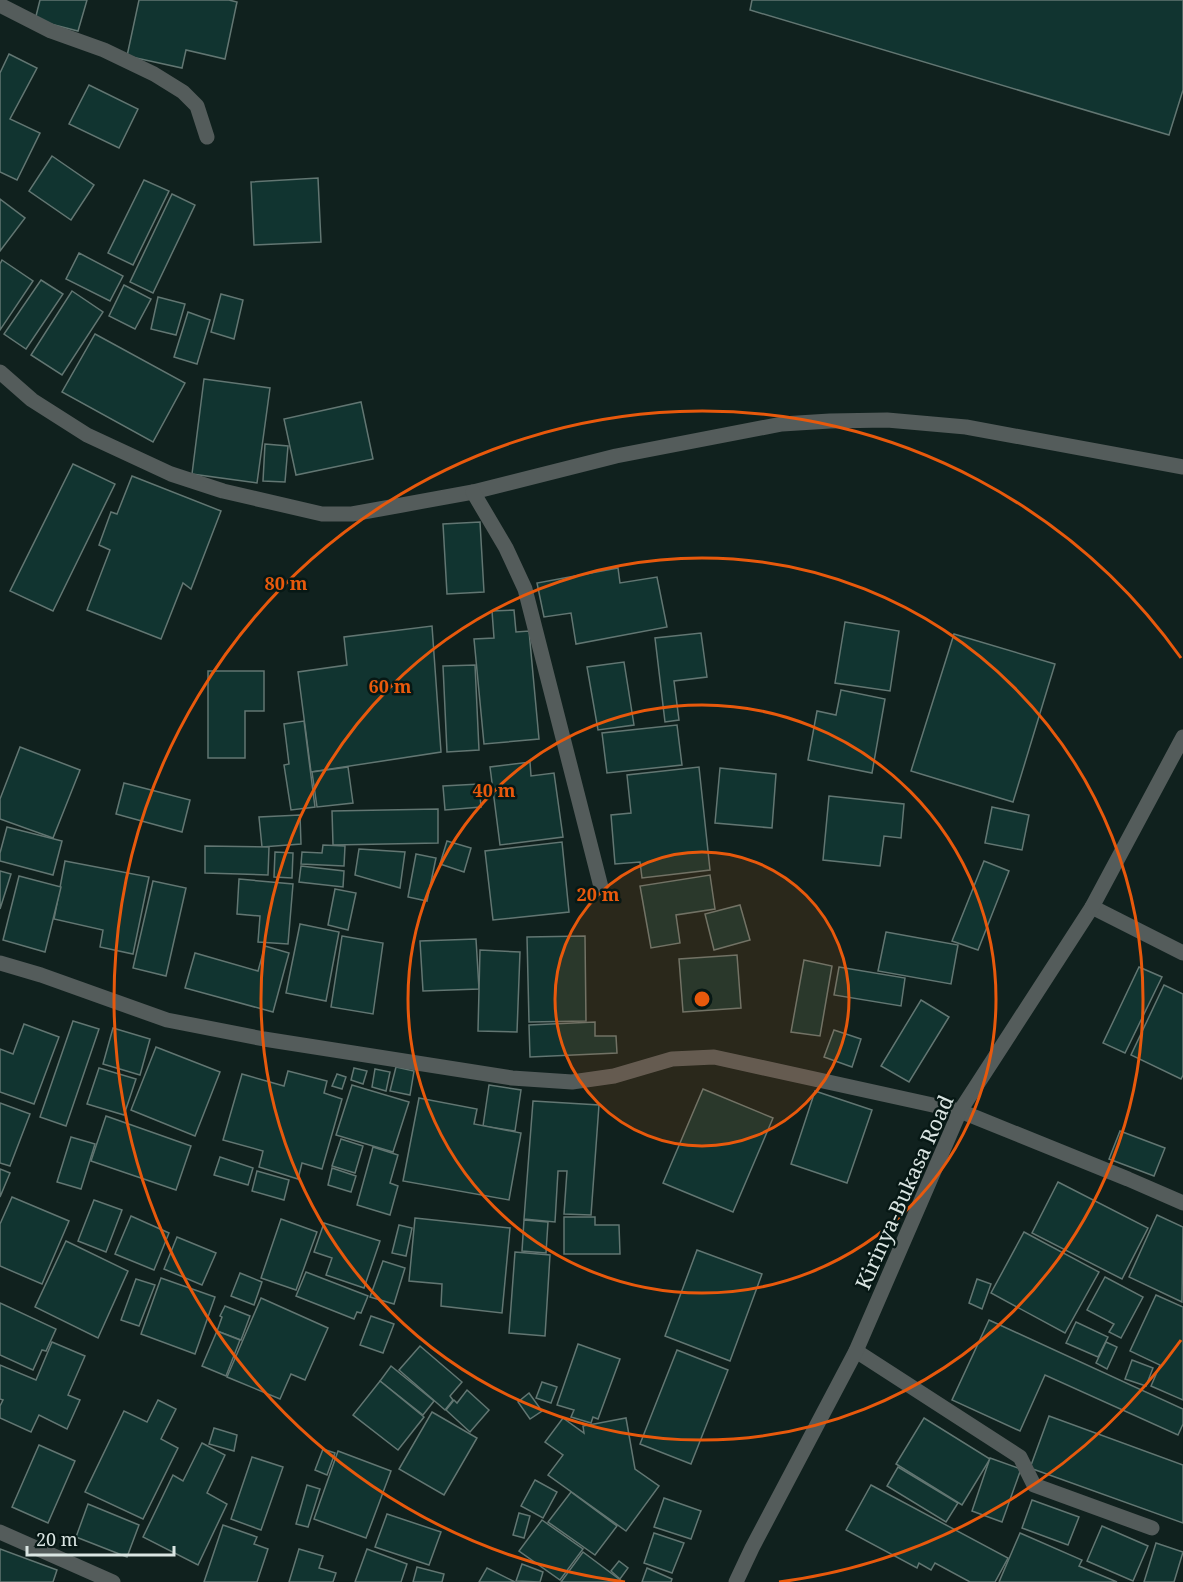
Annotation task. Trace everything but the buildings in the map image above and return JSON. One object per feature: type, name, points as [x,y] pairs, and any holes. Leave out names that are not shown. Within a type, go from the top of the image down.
[{"type":"street","points":[[0,5],[51,31],[104,51],[183,92],[197,106],[207,137]]},
{"type":"street","points":[[0,372],[32,400],[87,435],[171,474],[223,491],[322,514],[352,514],[473,492],[627,454],[782,424],[830,421],[887,420],[966,427],[1183,467]]},
{"type":"street","points":[[473,492],[506,548],[525,589],[601,887]]},
{"type":"street","name":"Kirinya-Bukasa Road","points":[[736,1582],[856,1351],[960,1111],[1092,907],[1183,737]]},
{"type":"street","points":[[1092,907],[1183,953]]},
{"type":"street","points":[[0,963],[41,975],[167,1020],[264,1039],[512,1078],[572,1082],[614,1076],[672,1059],[714,1058],[960,1111],[1183,1203]]},
{"type":"street","points":[[856,1351],[1020,1457],[1034,1485],[1152,1528]]},
{"type":"street","points":[[0,1532],[113,1582]]}]
